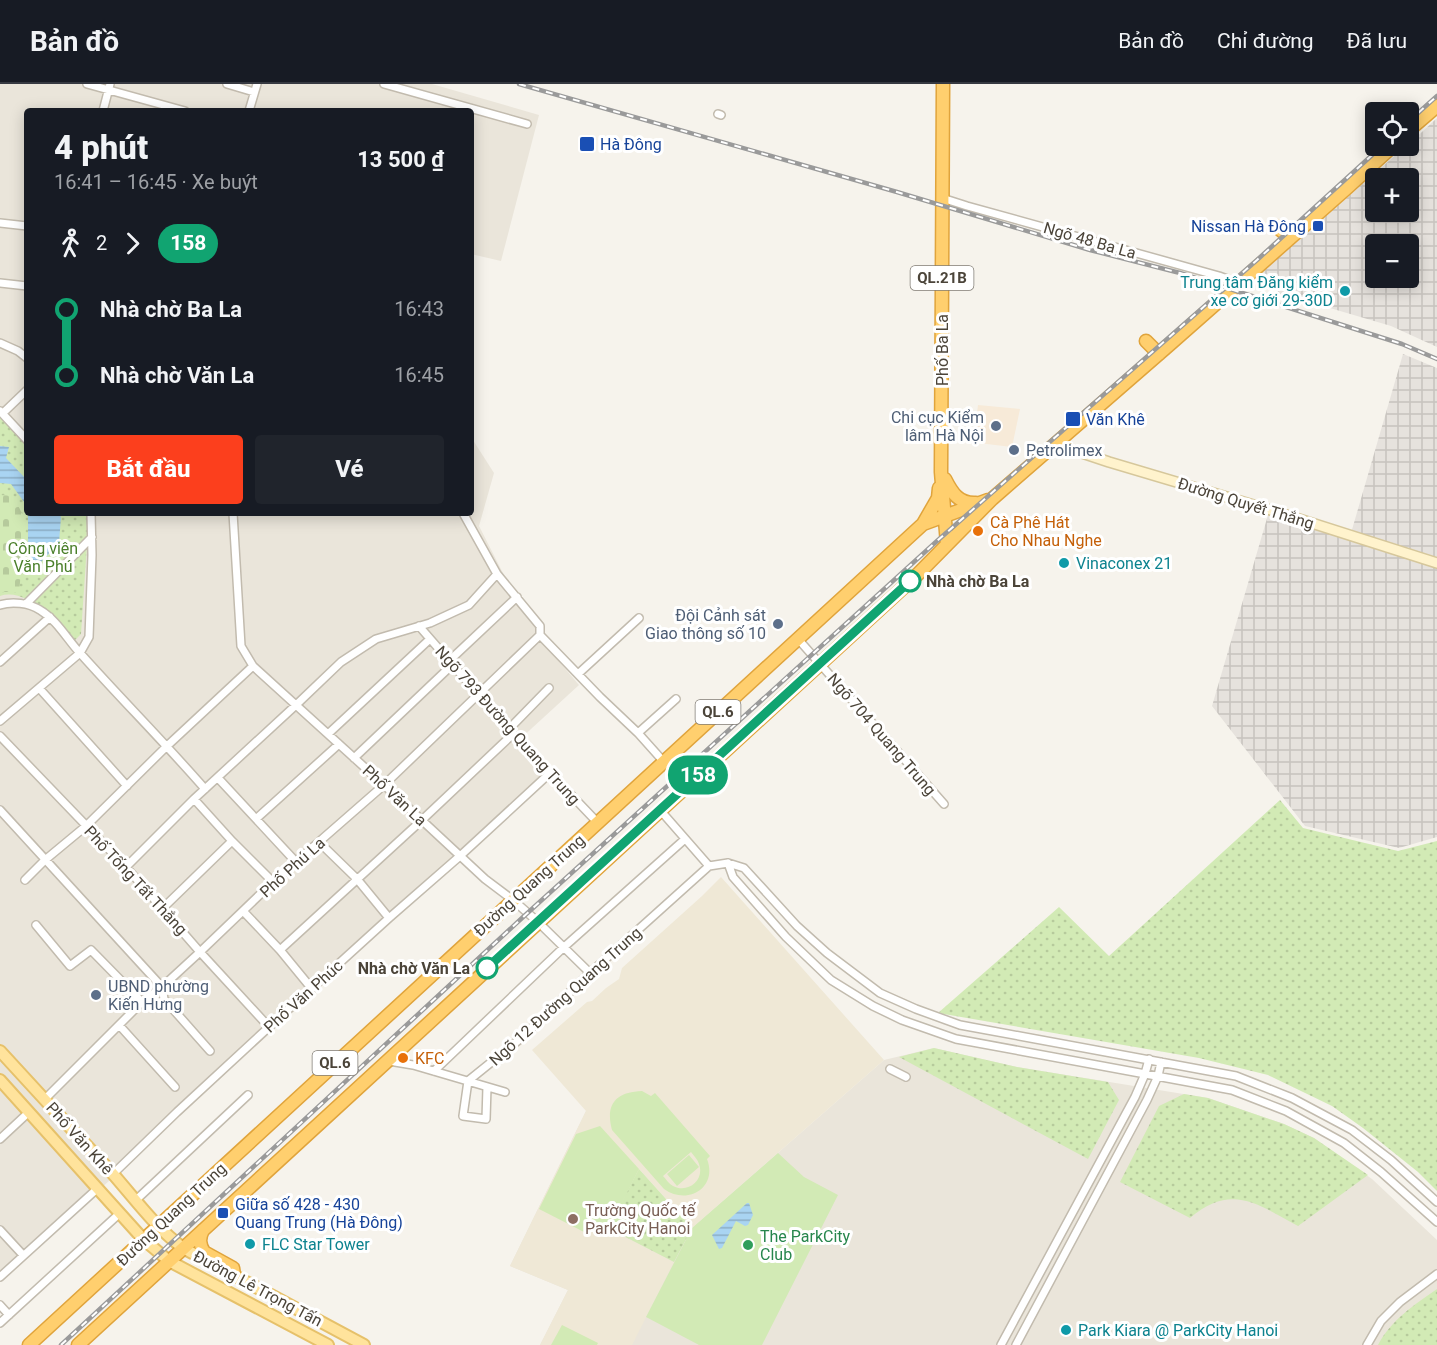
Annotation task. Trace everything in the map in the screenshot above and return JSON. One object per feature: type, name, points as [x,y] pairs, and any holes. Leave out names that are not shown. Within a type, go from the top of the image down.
[{"type":"highway","name":"Phố Ba La","points":[[943,84],[941,472],[947,544]]},
{"type":"highway","points":[[1419,122],[1437,106]]},
{"type":"highway","name":"Đường Quang Trung","points":[[78,1345],[169,1261],[188,1250],[204,1228],[917,575],[992,499],[1382,156]]},
{"type":"highway","points":[[1276,226],[1290,238]]},
{"type":"highway","points":[[1146,341],[1159,354]]},
{"type":"highway","points":[[1025,452],[1034,462]]},
{"type":"highway","points":[[941,472],[956,498],[968,503],[992,499]]},
{"type":"highway","points":[[923,524],[938,498],[941,472]]},
{"type":"highway","name":"Đường Quang Trung","points":[[29,1345],[140,1236],[598,823],[923,524],[992,499]]},
{"type":"highway","points":[[204,1228],[200,1236],[201,1248],[234,1269],[234,1275]]},
{"type":"main road","name":"Phố Văn Khê","points":[[0,1051],[155,1223]]},
{"type":"main road","name":"Phố Văn Khê","points":[[0,1080],[140,1236]]},
{"type":"main road","name":"Đường Lê Trọng Tấn","points":[[155,1223],[188,1250],[364,1345]]},
{"type":"main road","name":"Đường Lê Trọng Tấn","points":[[140,1236],[169,1261],[328,1345]]},
{"type":"main road","points":[[183,1268],[188,1250]]},
{"type":"street","points":[[87,84],[109,87],[174,108]]},
{"type":"street","points":[[226,84],[255,88],[250,108]]},
{"type":"street","points":[[384,84],[470,108]]},
{"type":"street","points":[[104,108],[109,87]]},
{"type":"street","points":[[154,108],[155,103]]},
{"type":"street","points":[[474,109],[527,124]]},
{"type":"street","name":"Ngõ 48 Ba La","points":[[942,198],[1238,283]]},
{"type":"street","points":[[0,223],[24,226]]},
{"type":"street","points":[[0,283],[24,286]]},
{"type":"street","points":[[0,343],[24,356]]},
{"type":"street","points":[[24,393],[1,412],[24,437]]},
{"type":"street","name":"Đường Quyết Thắng","points":[[1055,444],[1437,563]]},
{"type":"street","points":[[0,721],[80,653],[89,637],[91,516]]},
{"type":"street","name":"Phố Văn La","points":[[233,516],[241,646],[253,666],[485,879],[538,922],[590,973]]},
{"type":"street","points":[[465,516],[497,574],[540,626],[540,635],[664,762]]},
{"type":"street","points":[[26,604],[92,537]]},
{"type":"street","points":[[126,867],[194,799],[341,662],[376,639],[430,623],[469,605],[497,574]]},
{"type":"street","points":[[354,758],[517,597]]},
{"type":"street","points":[[0,605],[26,604],[50,616],[80,653],[205,789]]},
{"type":"street","points":[[0,662],[50,616]]},
{"type":"street","points":[[578,674],[639,618]]},
{"type":"street","name":"Ngõ 793 Đường Quang Trung","points":[[418,626],[511,732],[598,823]]},
{"type":"street","name":"Phố Phú La","points":[[45,1099],[142,1002],[162,987],[273,882],[384,785],[540,635]]},
{"type":"street","points":[[328,734],[430,639]]},
{"type":"street","name":"Ngõ 704 Quang Trung","points":[[798,639],[944,804]]},
{"type":"street","points":[[24,880],[86,826],[253,666]]},
{"type":"street","points":[[39,688],[127,786]]},
{"type":"street","points":[[280,950],[422,820],[511,732],[549,688]]},
{"type":"street","points":[[638,733],[676,699]]},
{"type":"street","name":"Phố Tống Tất Thắng","points":[[0,736],[126,867],[269,1027]]},
{"type":"street","points":[[256,819],[339,744]]},
{"type":"street","name":"Phố Văn Phúc","points":[[113,1174],[269,1027],[550,773]]},
{"type":"street","points":[[218,778],[296,862]]},
{"type":"street","points":[[194,799],[273,882]]},
{"type":"street","points":[[0,810],[162,987],[165,999],[210,1051]]},
{"type":"street","points":[[660,810],[709,866],[728,863],[744,868],[797,926],[835,960],[880,993],[960,1025],[1236,1076],[1292,1098],[1352,1130],[1391,1160],[1437,1202]]},
{"type":"street","points":[[434,1071],[563,948],[685,839]]},
{"type":"street","points":[[163,908],[232,841]]},
{"type":"street","points":[[319,842],[357,879],[389,918]]},
{"type":"street","points":[[728,863],[733,878],[786,937],[831,980],[873,1006],[902,1020],[956,1040],[1232,1090],[1286,1111],[1344,1143],[1381,1172],[1437,1222]]},
{"type":"street","name":"Ngõ 12 Đường Quang Trung","points":[[468,1081],[520,1039],[709,866]]},
{"type":"street","points":[[243,912],[280,950],[312,989]]},
{"type":"street","points":[[36,925],[70,966],[91,950],[142,1002]]},
{"type":"street","points":[[119,1025],[175,1088]]},
{"type":"street","points":[[1001,1345],[1135,1097],[1149,1059]]},
{"type":"street","points":[[387,1060],[413,1065],[505,1092]]},
{"type":"street","points":[[1016,1345],[1147,1100],[1158,1076],[1161,1062]]},
{"type":"street","points":[[890,1069],[906,1077]]},
{"type":"street","points":[[468,1081],[463,1116],[486,1119],[487,1087]]},
{"type":"street","points":[[136,1200],[248,1095]]},
{"type":"street","points":[[0,1139],[29,1112]]},
{"type":"street","points":[[0,1277],[98,1188]]},
{"type":"street","points":[[0,1323],[120,1213]]},
{"type":"street","points":[[0,1230],[23,1255]]},
{"type":"street","points":[[1367,1345],[1381,1321],[1400,1302],[1437,1274]]},
{"type":"street","points":[[0,1305],[9,1315]]},
{"type":"shaded area","points":[[0,84],[432,84],[539,115],[501,261],[474,255],[474,108],[24,108],[24,516],[474,516],[474,442],[494,473],[479,526],[506,579],[545,628],[541,640],[579,685],[519,740],[551,775],[0,1281]]},
{"type":"shaded area","points":[[1437,118],[1437,347],[1391,326],[1279,293],[1261,273],[1365,182],[1365,222],[1419,222],[1419,168],[1381,168],[1395,156],[1419,156],[1419,135]]},
{"type":"shaded area","points":[[1403,354],[1437,368],[1437,837],[1399,848],[1305,826],[1212,706],[1268,515],[1349,540]]},
{"type":"shaded area","name":"Chi cục Kiểm lâm Hà Nội","points":[[978,405],[1020,409],[1012,447],[970,442],[971,436],[974,436]]},
{"type":"shaded area","points":[[721,877],[884,1060],[692,1228],[639,1169],[608,1228],[674,1262],[632,1345],[540,1345],[568,1290],[510,1266],[586,1111],[532,1050],[587,1002],[592,1001],[619,979],[622,968]]},
{"type":"shaded area","points":[[934,1048],[1017,1067],[1208,1098],[1284,1124],[1314,1138],[1372,1179],[1437,1240],[1437,1345],[540,1345],[568,1290],[510,1266],[586,1111],[692,1228],[884,1060]]},
{"type":"green space","name":"Công viên Văn Phú","points":[[0,416],[24,444],[24,516],[87,516],[81,634],[75,640],[51,616],[31,601],[10,595],[0,596]]},
{"type":"green space","points":[[0,495],[14,496],[26,523],[19,592],[0,592]]},
{"type":"green space","points":[[1280,800],[1303,828],[1398,851],[1437,841],[1437,1191],[1418,1172],[1332,1106],[1268,1075],[1199,1058],[938,1013],[1059,907],[1109,956]]},
{"type":"green space","points":[[934,1048],[1017,1067],[1108,1082],[1119,1100],[1088,1159],[899,1057]]},
{"type":"green space","points":[[642,1091],[651,1096],[655,1093],[710,1156],[707,1159],[708,1178],[699,1191],[682,1195],[673,1194],[664,1189],[612,1130],[610,1113],[612,1106],[619,1097]],"holes":[[[691,1152],[698,1162],[700,1175],[689,1187],[679,1188],[672,1185],[663,1176]]]},
{"type":"green space","points":[[1184,1094],[1208,1098],[1284,1124],[1314,1138],[1368,1175],[1298,1226],[1257,1205],[1232,1199],[1205,1207],[1190,1218],[1120,1182],[1159,1106]]},
{"type":"green space","points":[[600,1126],[639,1169],[606,1234],[588,1224],[584,1232],[539,1209],[576,1134]]},
{"type":"green space","name":"The ParkCity Club","points":[[778,1153],[804,1177],[838,1195],[762,1345],[699,1345],[646,1317],[692,1228]]},
{"type":"green space","points":[[689,1155],[699,1167],[677,1186],[667,1174]]},
{"type":"green space","points":[[639,1169],[692,1228],[674,1262],[608,1228]]},
{"type":"green space","points":[[1437,1289],[1437,1345],[1378,1345],[1396,1321]]},
{"type":"green space","points":[[562,1325],[598,1343],[597,1345],[551,1345]]},
{"type":"water","points":[[0,446],[9,447],[6,458],[24,477],[24,502],[11,484],[0,483]]},
{"type":"water","points":[[28,516],[60,516],[59,543],[41,562],[33,562],[28,554]]},
{"type":"water","points":[[747,1203],[753,1215],[748,1225],[745,1226],[736,1221],[722,1248],[719,1249],[712,1235]]},
{"type":"railway","points":[[519,84],[897,192],[1090,250],[1180,273],[1402,344],[1437,359]]},
{"type":"railway","points":[[1419,112],[1437,96]]},
{"type":"railway","points":[[61,1345],[522,918],[937,541],[1257,260],[1371,156]]},
{"type":"bus line","name":"158","points":[[487,968],[910,581]]},
{"type":"place","name":"Hà Đông","points":[[587,144]]},
{"type":"place","name":"Nissan Hà Đông","points":[[1318,226]]},
{"type":"place","name":"Trung tâm Đăng kiểm xe cơ giới 29-30D","points":[[1345,291]]},
{"type":"place","name":"Văn Khê","points":[[1073,419]]},
{"type":"place","name":"Chi cục Kiểm lâm Hà Nội","points":[[996,426]]},
{"type":"place","name":"Petrolimex","points":[[1014,450]]},
{"type":"place","name":"Cà Phê Hát Cho Nhau Nghe","points":[[978,531]]},
{"type":"place","name":"Vinaconex 21","points":[[1064,563]]},
{"type":"place","name":"Nhà chờ Ba La","points":[[910,581]]},
{"type":"place","name":"Đội Cảnh sát Giao thông số 10","points":[[778,624]]},
{"type":"place","name":"Nhà chờ Văn La","points":[[487,968]]},
{"type":"place","name":"UBND phường Kiến Hưng","points":[[96,995]]},
{"type":"place","name":"KFC","points":[[403,1058]]},
{"type":"place","name":"Giữa số 428 - 430 Quang Trung (Hà Đông)","points":[[223,1213]]},
{"type":"place","name":"Trường Quốc tế ParkCity Hanoi","points":[[573,1219]]},
{"type":"place","name":"FLC Star Tower","points":[[250,1244]]},
{"type":"place","name":"The ParkCity Club","points":[[748,1245]]},
{"type":"place","name":"Park Kiara @ ParkCity Hanoi","points":[[1066,1330]]}]
